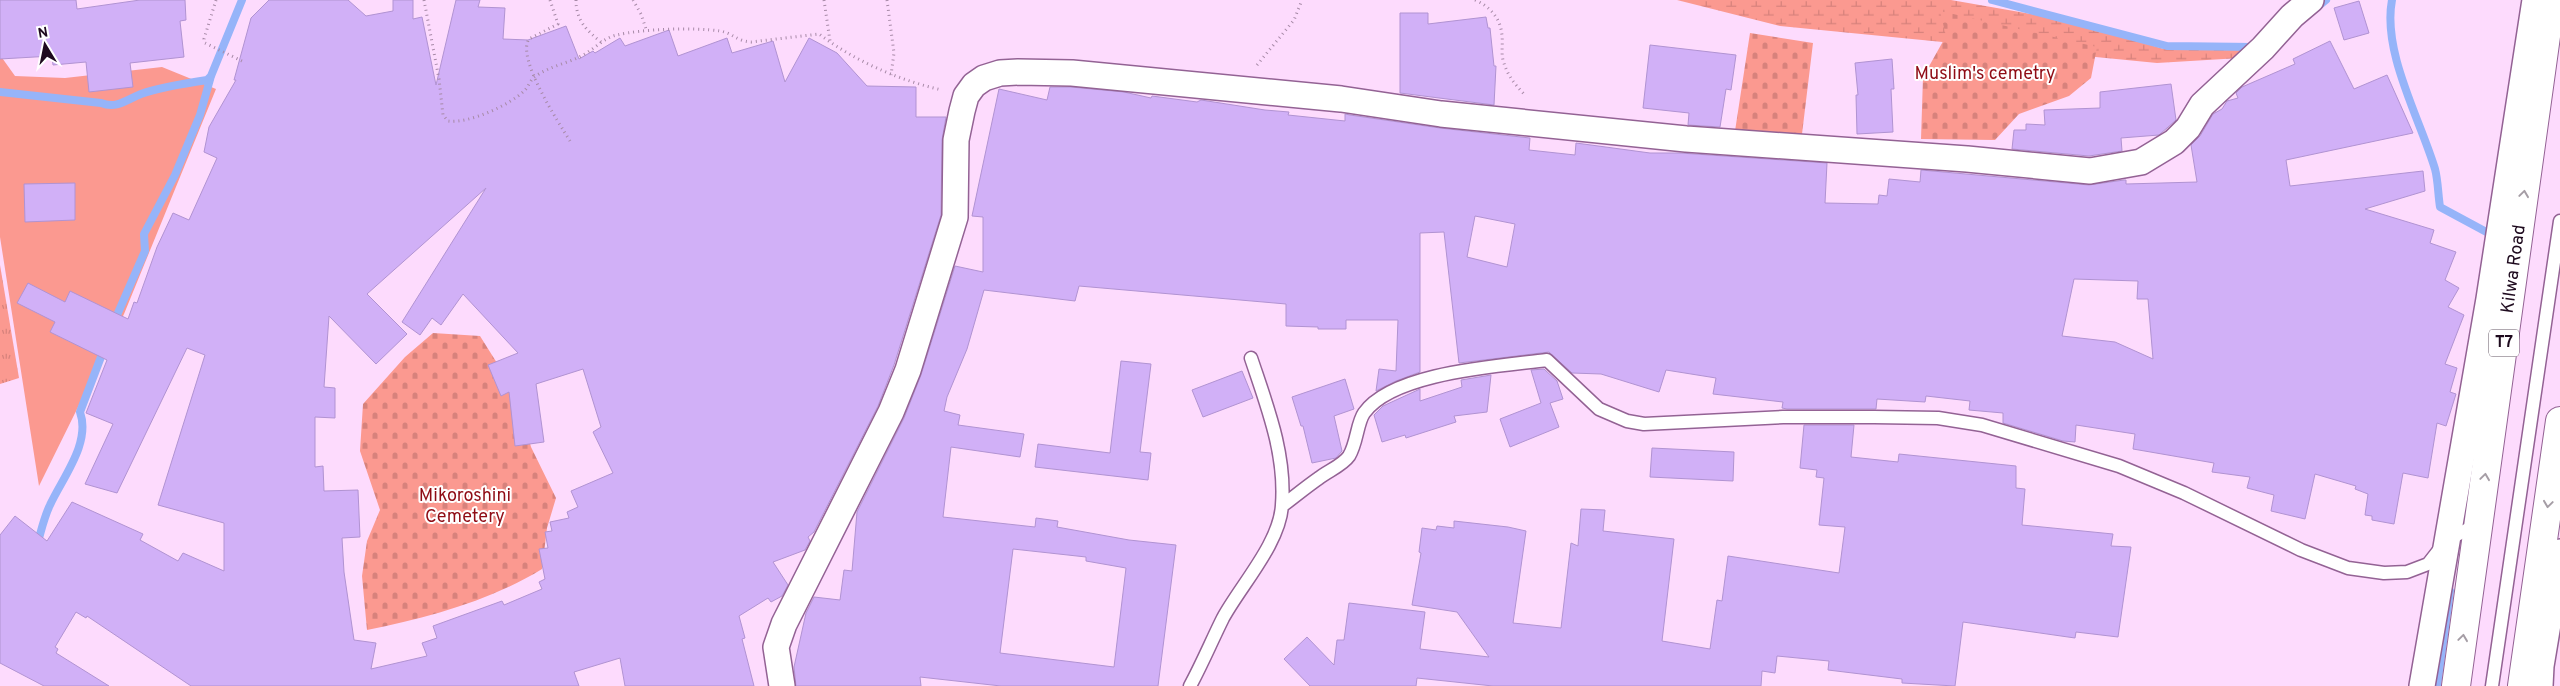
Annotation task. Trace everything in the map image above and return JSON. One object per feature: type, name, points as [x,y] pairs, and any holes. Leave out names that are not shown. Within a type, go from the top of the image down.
[{"type":"highway","name":"Kilwa Road","points":[[2456,686],[2551,0]]},
{"type":"highway","points":[[2522,686],[2560,421]]},
{"type":"street","points":[[782,686],[776,647],[784,624],[891,412],[908,370],[955,218],[956,140],[966,96],[974,85],[984,78],[1000,73],[1018,72],[1072,74],[1237,88],[1686,139],[2006,162],[2090,171],[2140,162],[2174,142],[2188,128],[2202,105],[2262,48],[2292,16],[2311,0]]},
{"type":"street","points":[[2422,686],[2489,299],[2535,0]]},
{"type":"street","points":[[2540,686],[2541,666],[2560,552]]},
{"type":"lane","points":[[2492,686],[2560,221]]},
{"type":"lane","points":[[1190,686],[1224,617],[1276,530],[1282,506],[1282,473],[1276,436],[1251,358]]},
{"type":"lane","points":[[1282,506],[1348,458],[1356,445],[1363,414],[1378,400],[1393,391],[1446,373],[1468,368],[1547,360],[1599,409],[1627,421],[1644,424],[1783,417],[1874,417],[1938,418],[1982,425],[2119,466],[2184,493],[2301,550],[2348,568],[2384,573],[2406,572],[2428,564],[2446,541],[2479,523]]},
{"type":"path","points":[[216,0],[204,39],[205,43],[244,62]]},
{"type":"path","points":[[424,0],[443,115],[448,121],[469,120],[511,100],[524,91],[534,76],[578,58],[616,35],[669,29],[719,31],[729,34],[740,42],[819,34],[843,52],[891,75],[966,96]]},
{"type":"path","points":[[550,0],[558,24],[529,38],[526,44],[534,76],[547,104],[570,141]]},
{"type":"path","points":[[576,0],[580,20],[588,32],[602,42]]},
{"type":"path","points":[[633,0],[641,14],[647,32]]},
{"type":"path","points":[[824,0],[827,8],[830,42]]},
{"type":"path","points":[[888,0],[894,53],[891,75]]},
{"type":"path","points":[[1237,88],[1294,20],[1302,0]]},
{"type":"path","points":[[1475,0],[1485,4],[1496,15],[1502,34],[1502,58],[1512,82],[1551,125]]},
{"type":"green space","points":[[1677,0],[1951,0],[2065,20],[2164,49],[2264,50],[2257,57],[2157,63],[1780,26]]},
{"type":"green space","name":"Muslim's cemetry","points":[[1940,11],[2097,47],[2091,78],[2069,96],[2019,114],[1995,140],[1921,139],[1923,77],[1946,36]]},
{"type":"green space","points":[[1750,33],[1813,43],[1802,134],[1735,131]]},
{"type":"green space","points":[[0,55],[15,76],[65,78],[162,67],[216,89],[124,314],[39,486],[0,237]]},
{"type":"green space","points":[[0,265],[19,378],[0,384]]},
{"type":"green space","name":"Mikoroshini Cemetery","points":[[433,333],[480,336],[517,395],[531,447],[556,498],[547,528],[542,569],[501,590],[458,607],[367,630],[362,576],[367,541],[380,510],[360,451],[363,404],[405,357]]},
{"type":"building","points":[[0,0],[76,0],[77,9],[140,0],[185,0],[186,20],[180,21],[184,57],[130,63],[133,87],[89,92],[86,62],[53,65],[52,56],[0,59]]},
{"type":"building","points":[[269,0],[348,0],[366,16],[393,11],[393,0],[413,0],[413,19],[422,17],[436,85],[456,0],[480,0],[478,7],[505,8],[503,39],[528,40],[566,26],[579,59],[593,51],[595,53],[620,38],[625,46],[669,30],[678,56],[727,38],[732,53],[773,41],[785,82],[809,38],[837,53],[867,86],[916,87],[916,117],[946,117],[942,140],[941,215],[894,365],[878,406],[814,532],[808,537],[810,541],[805,550],[773,562],[788,585],[782,596],[771,602],[768,598],[739,616],[745,638],[742,639],[754,686],[625,686],[620,658],[574,672],[579,686],[191,686],[87,616],[86,618],[76,612],[55,647],[58,649],[56,653],[109,686],[44,686],[0,663],[0,535],[15,516],[47,541],[72,502],[143,534],[140,540],[178,561],[183,553],[224,571],[224,523],[158,505],[205,355],[187,348],[117,493],[85,484],[113,424],[86,413],[107,360],[50,332],[55,322],[17,303],[28,283],[65,302],[70,291],[128,319],[134,302],[137,303],[157,247],[173,213],[189,220],[217,158],[204,152],[209,127],[236,80],[234,80],[251,18]],"holes":[[[486,188],[402,322],[420,335],[432,318],[441,325],[463,294],[518,353],[488,365],[501,396],[509,392],[515,446],[544,442],[536,384],[583,369],[601,427],[593,432],[613,473],[571,491],[578,507],[567,512],[569,518],[550,522],[552,531],[545,532],[548,548],[539,549],[545,579],[539,582],[542,589],[504,605],[502,601],[433,626],[437,638],[422,643],[427,656],[371,669],[376,643],[354,640],[344,572],[342,538],[360,537],[358,490],[324,491],[323,466],[315,467],[315,417],[335,418],[335,388],[324,387],[329,316],[376,364],[407,334],[367,294]]]},
{"type":"building","points":[[2359,1],[2369,33],[2344,40],[2334,8]]},
{"type":"building","points":[[1400,13],[1428,13],[1428,24],[1486,17],[1488,28],[1490,28],[1494,66],[1496,66],[1494,105],[1400,93]]},
{"type":"building","points":[[2330,41],[2354,89],[2387,75],[2413,133],[2286,160],[2290,186],[2423,171],[2425,191],[2365,209],[2434,230],[2430,243],[2456,252],[2445,280],[2459,288],[2448,307],[2464,315],[2445,364],[2457,368],[2450,392],[2456,394],[2446,426],[2437,423],[2428,478],[2403,473],[2394,524],[2372,520],[2372,516],[2365,515],[2368,494],[2355,489],[2356,486],[2315,474],[2305,519],[2271,511],[2274,495],[2247,488],[2250,477],[2212,472],[2214,463],[2133,449],[2135,434],[2076,425],[2075,442],[2063,441],[2003,423],[2003,413],[1969,410],[1970,401],[1926,396],[1925,402],[1877,399],[1876,409],[1787,409],[1782,408],[1783,402],[1713,394],[1716,378],[1666,370],[1659,392],[1601,374],[1572,373],[1549,352],[1459,363],[1444,232],[1420,233],[1420,372],[1376,391],[1379,369],[1396,371],[1398,320],[1346,320],[1346,329],[1318,329],[1318,327],[1286,326],[1286,304],[1079,286],[1075,301],[984,290],[967,349],[947,397],[944,411],[960,415],[958,425],[1024,434],[1020,457],[951,447],[943,517],[1035,527],[1036,518],[1058,521],[1057,527],[1129,540],[1176,545],[1158,686],[1001,686],[920,677],[921,686],[796,686],[794,667],[806,613],[814,597],[840,600],[844,570],[852,571],[857,512],[904,418],[921,375],[955,266],[983,272],[983,217],[972,216],[999,89],[1047,100],[1050,87],[1071,87],[1124,92],[1151,98],[1152,96],[1197,102],[1201,100],[1289,112],[1288,115],[1345,121],[1345,114],[1440,128],[1530,138],[1529,150],[1575,155],[1576,143],[1650,153],[1680,153],[1827,163],[1825,203],[1878,204],[1879,195],[1887,196],[1889,179],[1920,182],[1921,170],[2089,185],[2124,180],[2126,180],[2126,184],[2197,182],[2191,145],[2200,136],[2213,114],[2222,109],[2227,101],[2238,98],[2236,93],[2242,87],[2295,64],[2293,59]],"holes":[[[1475,216],[1515,224],[1507,267],[1467,257]],[[2074,279],[2138,281],[2137,299],[2148,299],[2153,359],[2115,342],[2062,336]],[[1013,549],[1086,557],[1086,561],[1126,568],[1114,667],[1000,653]]]},
{"type":"building","points":[[1650,45],[1736,55],[1731,90],[1726,89],[1720,127],[1688,125],[1689,113],[1643,108]]},
{"type":"building","points":[[1892,59],[1894,89],[1891,89],[1893,132],[1857,134],[1856,95],[1858,95],[1855,63]]},
{"type":"building","points":[[2171,84],[2176,120],[2159,135],[2121,138],[2122,151],[2089,156],[2012,149],[2014,130],[2026,130],[2026,124],[2045,125],[2044,110],[2100,108],[2100,92]]},
{"type":"building","points":[[75,183],[75,220],[25,222],[24,184]]},
{"type":"building","points":[[1121,361],[1151,364],[1140,452],[1151,453],[1148,480],[1035,467],[1038,444],[1110,453]]},
{"type":"building","points":[[1544,369],[1557,381],[1563,399],[1550,403],[1559,427],[1510,447],[1500,419],[1541,403],[1531,370]]},
{"type":"building","points":[[1242,371],[1253,398],[1203,417],[1192,390]]},
{"type":"building","points":[[1491,375],[1487,412],[1454,416],[1456,422],[1406,438],[1405,435],[1382,442],[1374,415],[1383,406],[1420,389],[1420,401],[1462,387],[1461,380]]},
{"type":"building","points":[[1345,379],[1354,409],[1334,416],[1342,451],[1336,458],[1312,463],[1303,426],[1301,426],[1292,397]]},
{"type":"building","points":[[1804,425],[1854,425],[1851,457],[1898,462],[1899,454],[2016,466],[2016,488],[2025,489],[2022,525],[2113,534],[2111,546],[2131,547],[2118,637],[2076,632],[2075,638],[1963,622],[1955,686],[1902,683],[1902,679],[1828,670],[1829,661],[1777,656],[1775,673],[1762,671],[1761,686],[1493,686],[1417,678],[1416,686],[1310,686],[1284,659],[1307,637],[1334,665],[1337,640],[1344,640],[1349,603],[1425,612],[1420,649],[1489,657],[1457,612],[1412,605],[1421,553],[1419,552],[1422,528],[1436,530],[1437,526],[1454,528],[1454,521],[1526,531],[1513,623],[1561,628],[1571,543],[1578,546],[1581,509],[1605,510],[1603,531],[1674,539],[1662,641],[1710,649],[1717,600],[1722,601],[1728,556],[1839,573],[1845,527],[1819,525],[1824,478],[1816,477],[1817,470],[1800,468]]},
{"type":"building","points":[[1652,448],[1734,452],[1733,481],[1650,477]]},
{"type":"waterway","points":[[114,322],[145,251],[144,234],[175,175],[200,115],[211,76],[242,0]]},
{"type":"waterway","points":[[1992,0],[2167,46],[2255,47]]},
{"type":"waterway","points":[[2315,9],[2326,0]]},
{"type":"waterway","points":[[2392,0],[2390,20],[2397,63],[2435,169],[2440,207],[2492,235]]},
{"type":"waterway","points":[[0,92],[112,105],[157,89],[207,80],[211,76]]},
{"type":"waterway","points":[[37,545],[48,510],[79,448],[82,436],[80,412],[104,349]]},
{"type":"waterway","points":[[2437,686],[2450,591]]}]
